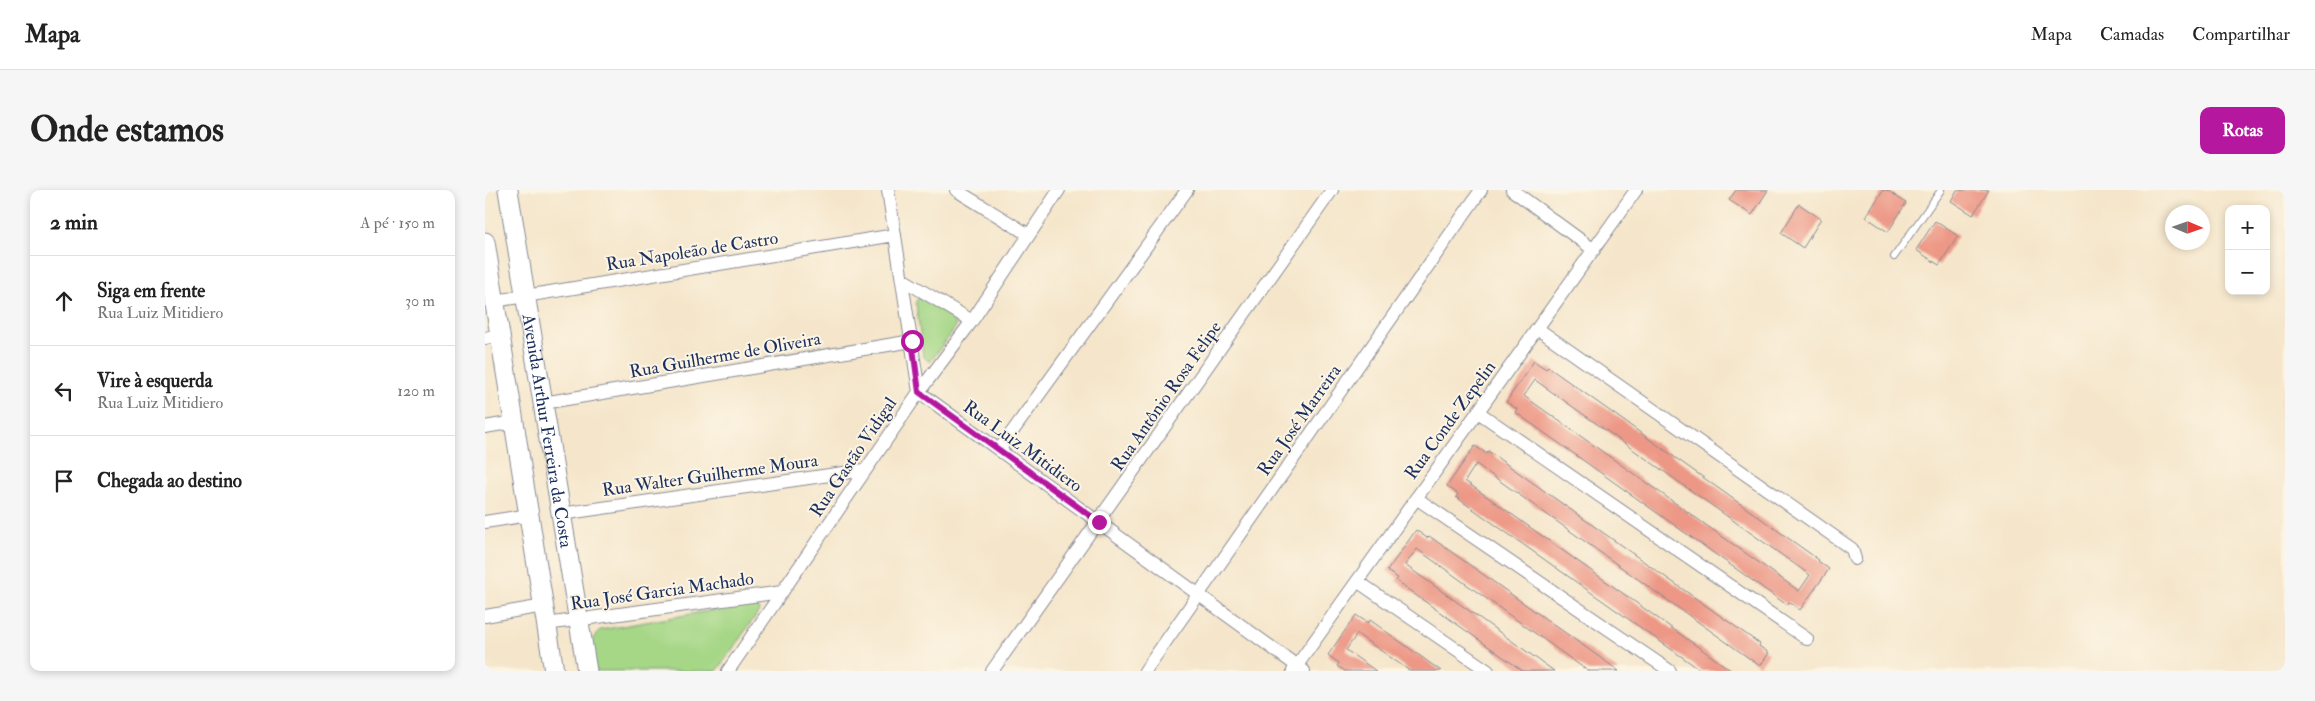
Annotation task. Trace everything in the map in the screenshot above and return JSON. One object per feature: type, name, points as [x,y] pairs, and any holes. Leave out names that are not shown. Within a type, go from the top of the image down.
[{"type":"street","name":"Avenida Arthur Ferreira da Costa","points":[[508,190],[587,671]]},
{"type":"street","points":[[888,190],[919,392]]},
{"type":"street","points":[[956,190],[1029,235]]},
{"type":"street","name":"Rua Gastão Vidigal","points":[[728,671],[864,470],[972,321],[1059,190]]},
{"type":"street","points":[[999,450],[1187,190]]},
{"type":"street","name":"Rua Antônio Rosa Felipe","points":[[992,671],[1332,190]]},
{"type":"street","name":"Rua José Marreira","points":[[1145,671],[1481,190]]},
{"type":"street","points":[[1512,190],[1594,250]]},
{"type":"street","name":"Rua Conde Zepelin","points":[[1298,669],[1357,581],[1637,190]]},
{"type":"street","name":"Rua Napoleão de Castro","points":[[495,301],[895,235]]},
{"type":"street","name":"Avenida Arthur Ferreira da Costa","points":[[485,245],[495,301],[492,336],[514,422],[554,671]]},
{"type":"street","points":[[902,279],[972,321]]},
{"type":"street","points":[[1538,329],[1852,549],[1855,559]]},
{"type":"street","name":"Rua Guilherme de Oliveira","points":[[543,403],[912,341]]},
{"type":"street","name":"Rua Luiz Mitidiero","points":[[919,392],[1198,594],[1298,669]]},
{"type":"street","points":[[1478,412],[1807,639]]},
{"type":"street","points":[[485,427],[514,422]]},
{"type":"street","name":"Rua Walter Guilherme Moura","points":[[561,514],[864,470]]},
{"type":"street","points":[[1416,498],[1670,671]]},
{"type":"street","points":[[485,522],[529,515]]},
{"type":"street","points":[[1357,581],[1487,671]]},
{"type":"street","name":"Rua José Garcia Machado","points":[[485,616],[545,615],[578,620],[783,592]]},
{"type":"lane","points":[[1895,257],[1941,190]]},
{"type":"green space","points":[[918,298],[925,298],[955,322],[955,328],[931,361],[923,356],[916,303]]},
{"type":"green space","points":[[754,603],[759,611],[717,671],[595,671],[590,642],[600,630]]},
{"type":"building","points":[[1736,190],[1768,190],[1752,215],[1729,200]]},
{"type":"building","points":[[1883,190],[1887,190],[1906,203],[1888,232],[1866,217]]},
{"type":"building","points":[[1957,190],[1989,190],[1973,215],[1951,201]]},
{"type":"building","points":[[1799,204],[1821,219],[1803,248],[1781,233]]},
{"type":"building","points":[[1935,221],[1958,236],[1939,265],[1916,250]]},
{"type":"building","points":[[1534,361],[1546,369],[1548,367],[1829,569],[1800,610],[1789,602],[1787,605],[1515,412],[1517,409],[1506,402]],"holes":[[[1535,380],[1810,575],[1799,591],[1524,396]]]},
{"type":"building","points":[[1475,446],[1487,454],[1488,451],[1760,644],[1759,646],[1769,653],[1760,666],[1476,464],[1465,481],[1732,671],[1702,671],[1456,497],[1458,494],[1447,486]]},
{"type":"building","points":[[1416,530],[1427,538],[1429,536],[1619,671],[1588,671],[1417,549],[1405,565],[1554,671],[1523,671],[1396,581],[1398,578],[1387,571]]},
{"type":"building","points":[[1356,615],[1368,623],[1370,620],[1441,671],[1410,671],[1357,634],[1346,650],[1376,671],[1345,671],[1337,666],[1339,663],[1328,655]]},
{"type":"route","points":[[912,341],[919,392],[1099,522]]}]
